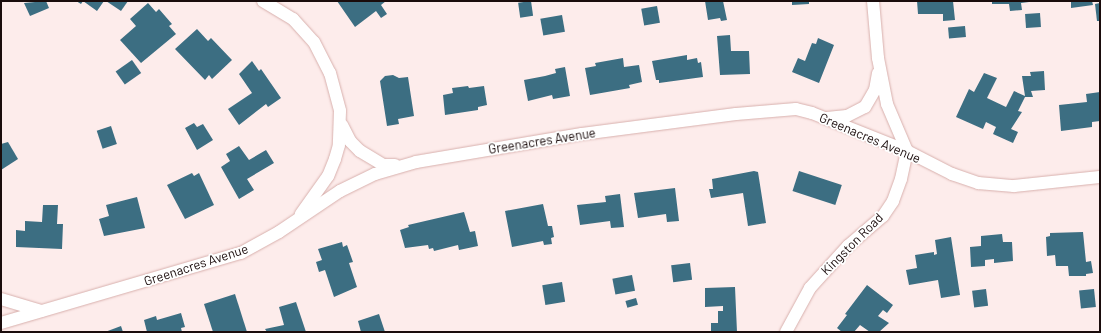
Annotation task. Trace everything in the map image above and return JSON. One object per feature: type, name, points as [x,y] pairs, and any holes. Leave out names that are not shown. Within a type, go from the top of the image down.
[{"type":"street","points":[[262,1],[293,19],[314,42],[330,73],[341,124],[350,141],[374,161],[383,165],[404,166]]},
{"type":"street","points":[[873,1],[878,58],[888,104],[907,151]]},
{"type":"street","points":[[822,118],[839,118],[865,107],[875,90],[878,58]]},
{"type":"street","name":"Greenacres Avenue","points":[[1,323],[241,253],[294,223],[340,191],[375,174],[404,166],[582,134],[736,114],[796,109],[907,151],[952,174],[978,183],[1014,186],[1100,177]]},
{"type":"street","points":[[294,223],[328,176],[339,145],[341,124]]},
{"type":"street","name":"Kingston Road","points":[[786,332],[798,306],[823,271],[882,216],[893,201],[901,179],[907,151]]},
{"type":"street","points":[[1,298],[41,311]]},
{"type":"building","points":[[46,1],[49,8],[30,16],[24,3]]},
{"type":"building","points":[[76,1],[83,1],[81,4]]},
{"type":"building","points":[[83,1],[104,1],[97,11]]},
{"type":"building","points":[[106,1],[128,1],[121,11]]},
{"type":"building","points":[[337,1],[386,1],[381,5],[387,14],[381,18],[376,11],[355,27]]},
{"type":"building","points":[[531,1],[533,16],[520,18],[518,3]]},
{"type":"building","points":[[705,1],[723,1],[727,20],[721,21],[720,18],[708,20]]},
{"type":"building","points":[[792,1],[809,1],[809,4],[792,5]]},
{"type":"building","points":[[917,1],[953,1],[955,20],[943,21],[943,14],[918,14]]},
{"type":"building","points":[[992,1],[1029,2],[1021,3],[1022,10],[1010,11],[1009,4],[992,4]]},
{"type":"building","points":[[1071,1],[1092,1],[1093,5],[1071,8]]},
{"type":"building","points":[[148,3],[156,12],[159,9],[172,24],[169,26],[176,34],[141,63],[120,40],[136,26],[130,19]]},
{"type":"building","points":[[1100,3],[1100,21],[1097,21],[1095,4]]},
{"type":"building","points":[[657,6],[660,23],[644,26],[641,9]]},
{"type":"building","points":[[1040,13],[1041,27],[1026,28],[1025,14]]},
{"type":"building","points":[[562,15],[565,32],[543,36],[540,19]]},
{"type":"building","points":[[965,26],[966,37],[949,38],[948,27]]},
{"type":"building","points":[[197,29],[208,41],[211,38],[232,60],[212,79],[209,75],[205,80],[175,49]]},
{"type":"building","points":[[730,35],[731,51],[749,51],[750,74],[720,75],[717,36]]},
{"type":"building","points":[[818,38],[834,45],[819,83],[792,72],[798,58],[805,61],[812,43],[816,44]]},
{"type":"building","points":[[687,55],[687,60],[697,58],[698,63],[701,62],[703,77],[659,83],[659,80],[656,80],[652,61]]},
{"type":"building","points":[[623,58],[624,67],[639,65],[642,82],[629,85],[630,88],[590,95],[585,68],[596,66],[595,63]]},
{"type":"building","points":[[132,60],[141,73],[125,85],[116,71]]},
{"type":"building","points":[[252,61],[259,71],[261,69],[281,98],[268,107],[266,104],[239,125],[228,109],[252,93],[239,74]]},
{"type":"building","points":[[565,67],[570,96],[553,99],[552,95],[528,101],[524,80],[556,73],[555,69]]},
{"type":"building","points":[[1044,71],[1045,90],[1031,91],[1033,97],[1025,97],[1018,111],[1022,112],[1011,129],[1018,132],[1013,143],[993,134],[996,127],[986,122],[983,129],[956,117],[969,89],[974,92],[984,73],[997,78],[987,98],[1006,107],[1014,91],[1025,96],[1022,76],[1031,76],[1030,72]]},
{"type":"building","points":[[393,75],[399,78],[408,77],[414,116],[398,119],[399,124],[387,126],[380,81],[385,76]]},
{"type":"building","points":[[468,86],[469,88],[484,86],[487,105],[478,107],[478,110],[445,115],[443,95],[453,93],[452,88]]},
{"type":"building","points":[[1100,92],[1100,121],[1092,122],[1092,127],[1061,131],[1059,105],[1087,102],[1086,94]]},
{"type":"building","points":[[194,123],[197,127],[203,124],[213,140],[197,150],[185,128]]},
{"type":"building","points":[[111,126],[117,144],[103,149],[97,131]]},
{"type":"building","points":[[8,142],[18,159],[1,170],[1,144]]},
{"type":"building","points":[[239,146],[249,160],[266,150],[274,163],[247,179],[254,190],[239,199],[221,167],[230,161],[226,154]]},
{"type":"building","points":[[754,171],[758,172],[766,223],[748,226],[743,193],[711,198],[709,189],[713,189],[712,179]]},
{"type":"building","points":[[799,171],[842,185],[835,205],[793,191]]},
{"type":"building","points":[[192,173],[194,176],[199,173],[214,205],[185,219],[167,185]]},
{"type":"building","points":[[675,188],[679,221],[667,222],[666,214],[638,218],[634,193]]},
{"type":"building","points":[[620,194],[624,227],[611,228],[610,221],[580,225],[577,205],[606,202],[605,196]]},
{"type":"building","points":[[137,197],[145,228],[104,236],[99,219],[109,216],[106,205]]},
{"type":"building","points":[[543,204],[548,226],[552,226],[554,237],[551,238],[552,244],[544,245],[543,241],[512,247],[505,211]]},
{"type":"building","points":[[43,205],[58,205],[57,224],[63,224],[62,249],[16,247],[16,230],[25,231],[25,221],[42,222]]},
{"type":"building","points":[[464,212],[470,232],[475,231],[478,246],[459,250],[458,245],[434,251],[433,248],[429,249],[428,245],[405,248],[400,230],[409,227],[408,225]]},
{"type":"building","points":[[1083,232],[1086,262],[1091,261],[1093,273],[1086,274],[1086,276],[1069,276],[1068,266],[1056,266],[1055,255],[1047,256],[1046,237],[1050,236],[1050,233]]},
{"type":"building","points":[[1002,234],[1003,242],[1012,242],[1013,261],[994,263],[994,259],[985,260],[985,266],[971,267],[970,247],[981,246],[981,236]]},
{"type":"building","points":[[951,237],[960,295],[941,298],[938,280],[909,285],[906,270],[917,268],[915,255],[934,252],[934,255],[937,254],[935,240]]},
{"type":"building","points":[[342,242],[343,247],[347,245],[353,262],[349,263],[357,287],[334,297],[325,270],[319,272],[316,262],[322,260],[318,249]]},
{"type":"building","points":[[690,263],[692,280],[673,282],[671,265]]},
{"type":"building","points":[[632,275],[635,291],[615,295],[612,279]]},
{"type":"building","points":[[562,282],[565,302],[545,305],[542,285]]},
{"type":"building","points":[[867,285],[893,305],[887,313],[883,310],[878,316],[889,323],[879,332],[870,332],[860,325],[854,332],[842,332],[837,328],[847,315],[845,314]]},
{"type":"building","points":[[735,287],[737,332],[711,332],[711,323],[718,323],[718,311],[723,311],[723,306],[705,307],[705,288]]},
{"type":"building","points":[[986,289],[988,306],[974,308],[972,291]]},
{"type":"building","points":[[1094,289],[1096,307],[1081,308],[1079,291]]},
{"type":"building","points":[[235,294],[247,332],[213,332],[204,304]]},
{"type":"building","points":[[636,298],[638,305],[627,308],[625,301]]},
{"type":"building","points":[[296,302],[306,332],[267,332],[265,329],[284,325],[279,307]]},
{"type":"building","points":[[181,313],[185,327],[181,328],[182,332],[147,332],[144,320],[156,316],[157,320]]},
{"type":"building","points":[[379,314],[385,332],[361,332],[358,321]]},
{"type":"building","points":[[121,326],[123,332],[105,332]]}]
